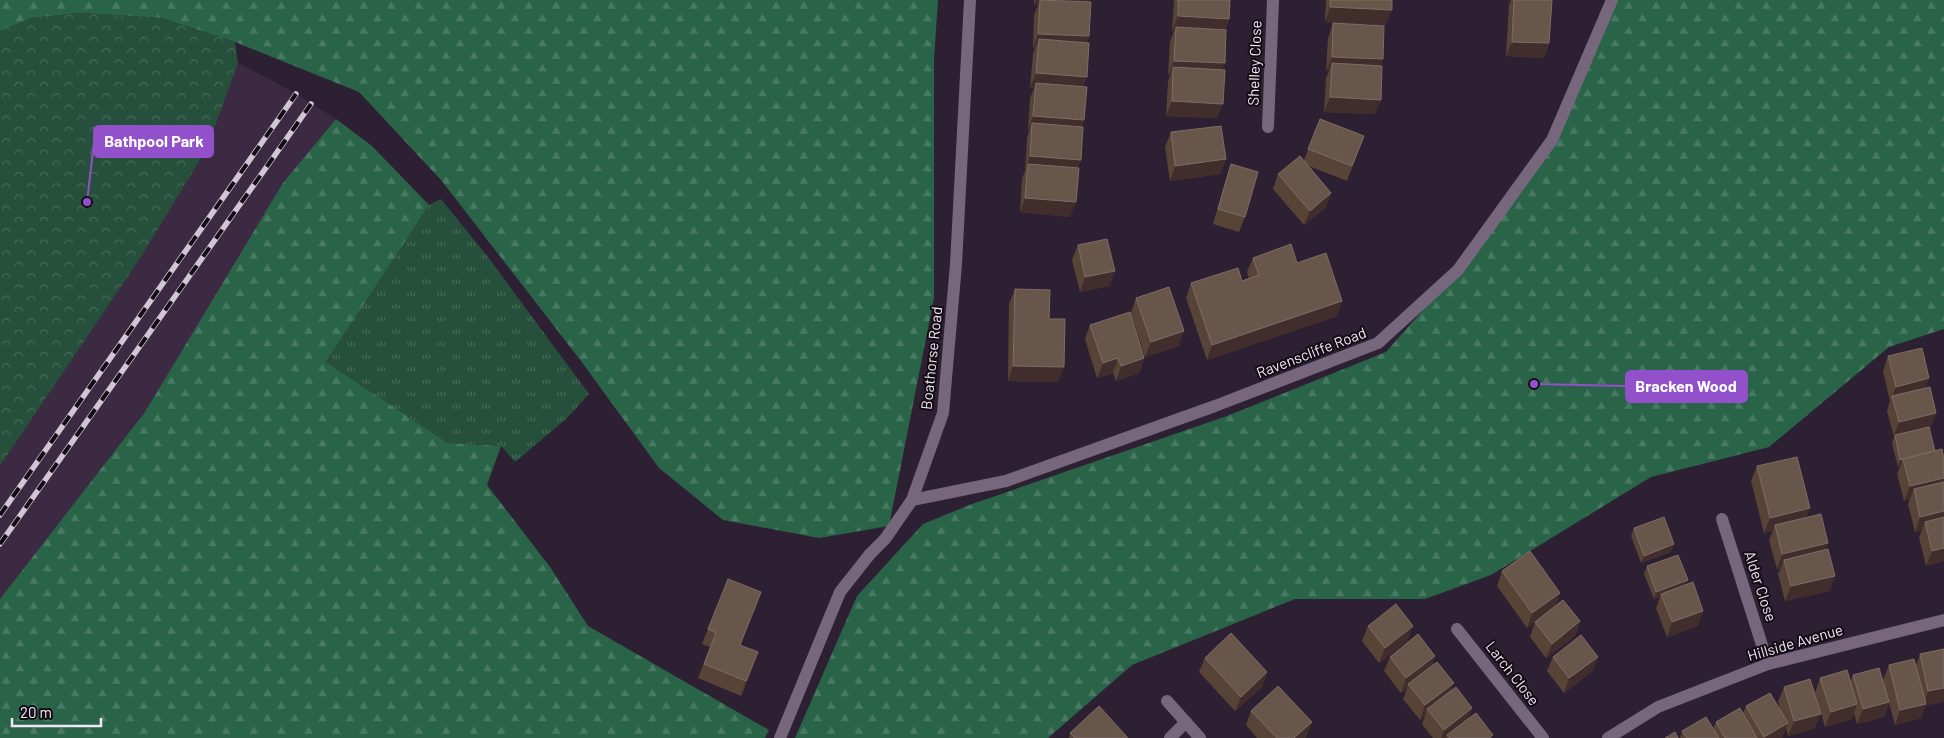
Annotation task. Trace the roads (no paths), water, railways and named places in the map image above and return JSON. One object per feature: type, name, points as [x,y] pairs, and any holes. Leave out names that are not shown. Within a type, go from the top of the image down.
[{"type":"street","name":"Boathorse Road","points":[[780,738],[840,592],[870,554],[885,539],[912,500],[943,413],[956,264],[970,0]]},
{"type":"street","name":"Shelley Close","points":[[1268,127],[1273,0]]},
{"type":"street","name":"Ravenscliffe Road","points":[[912,500],[1006,481],[1215,406],[1378,343],[1458,270],[1552,140],[1612,0]]},
{"type":"street","name":"Alder Close","points":[[1722,519],[1768,664]]},
{"type":"street","name":"Hillside Avenue","points":[[1608,738],[1658,707],[1768,664],[1944,620]]},
{"type":"street","name":"Larch Close","points":[[1457,629],[1543,738]]},
{"type":"street","points":[[1167,701],[1200,738]]},
{"type":"street","points":[[1170,738],[1186,722]]},
{"type":"railway","points":[[0,515],[296,94]]},
{"type":"railway","points":[[0,544],[311,104]]},
{"type":"place","name":"Bathpool Park","points":[[87,202]]},
{"type":"place","name":"Bracken Wood","points":[[1534,384]]}]
